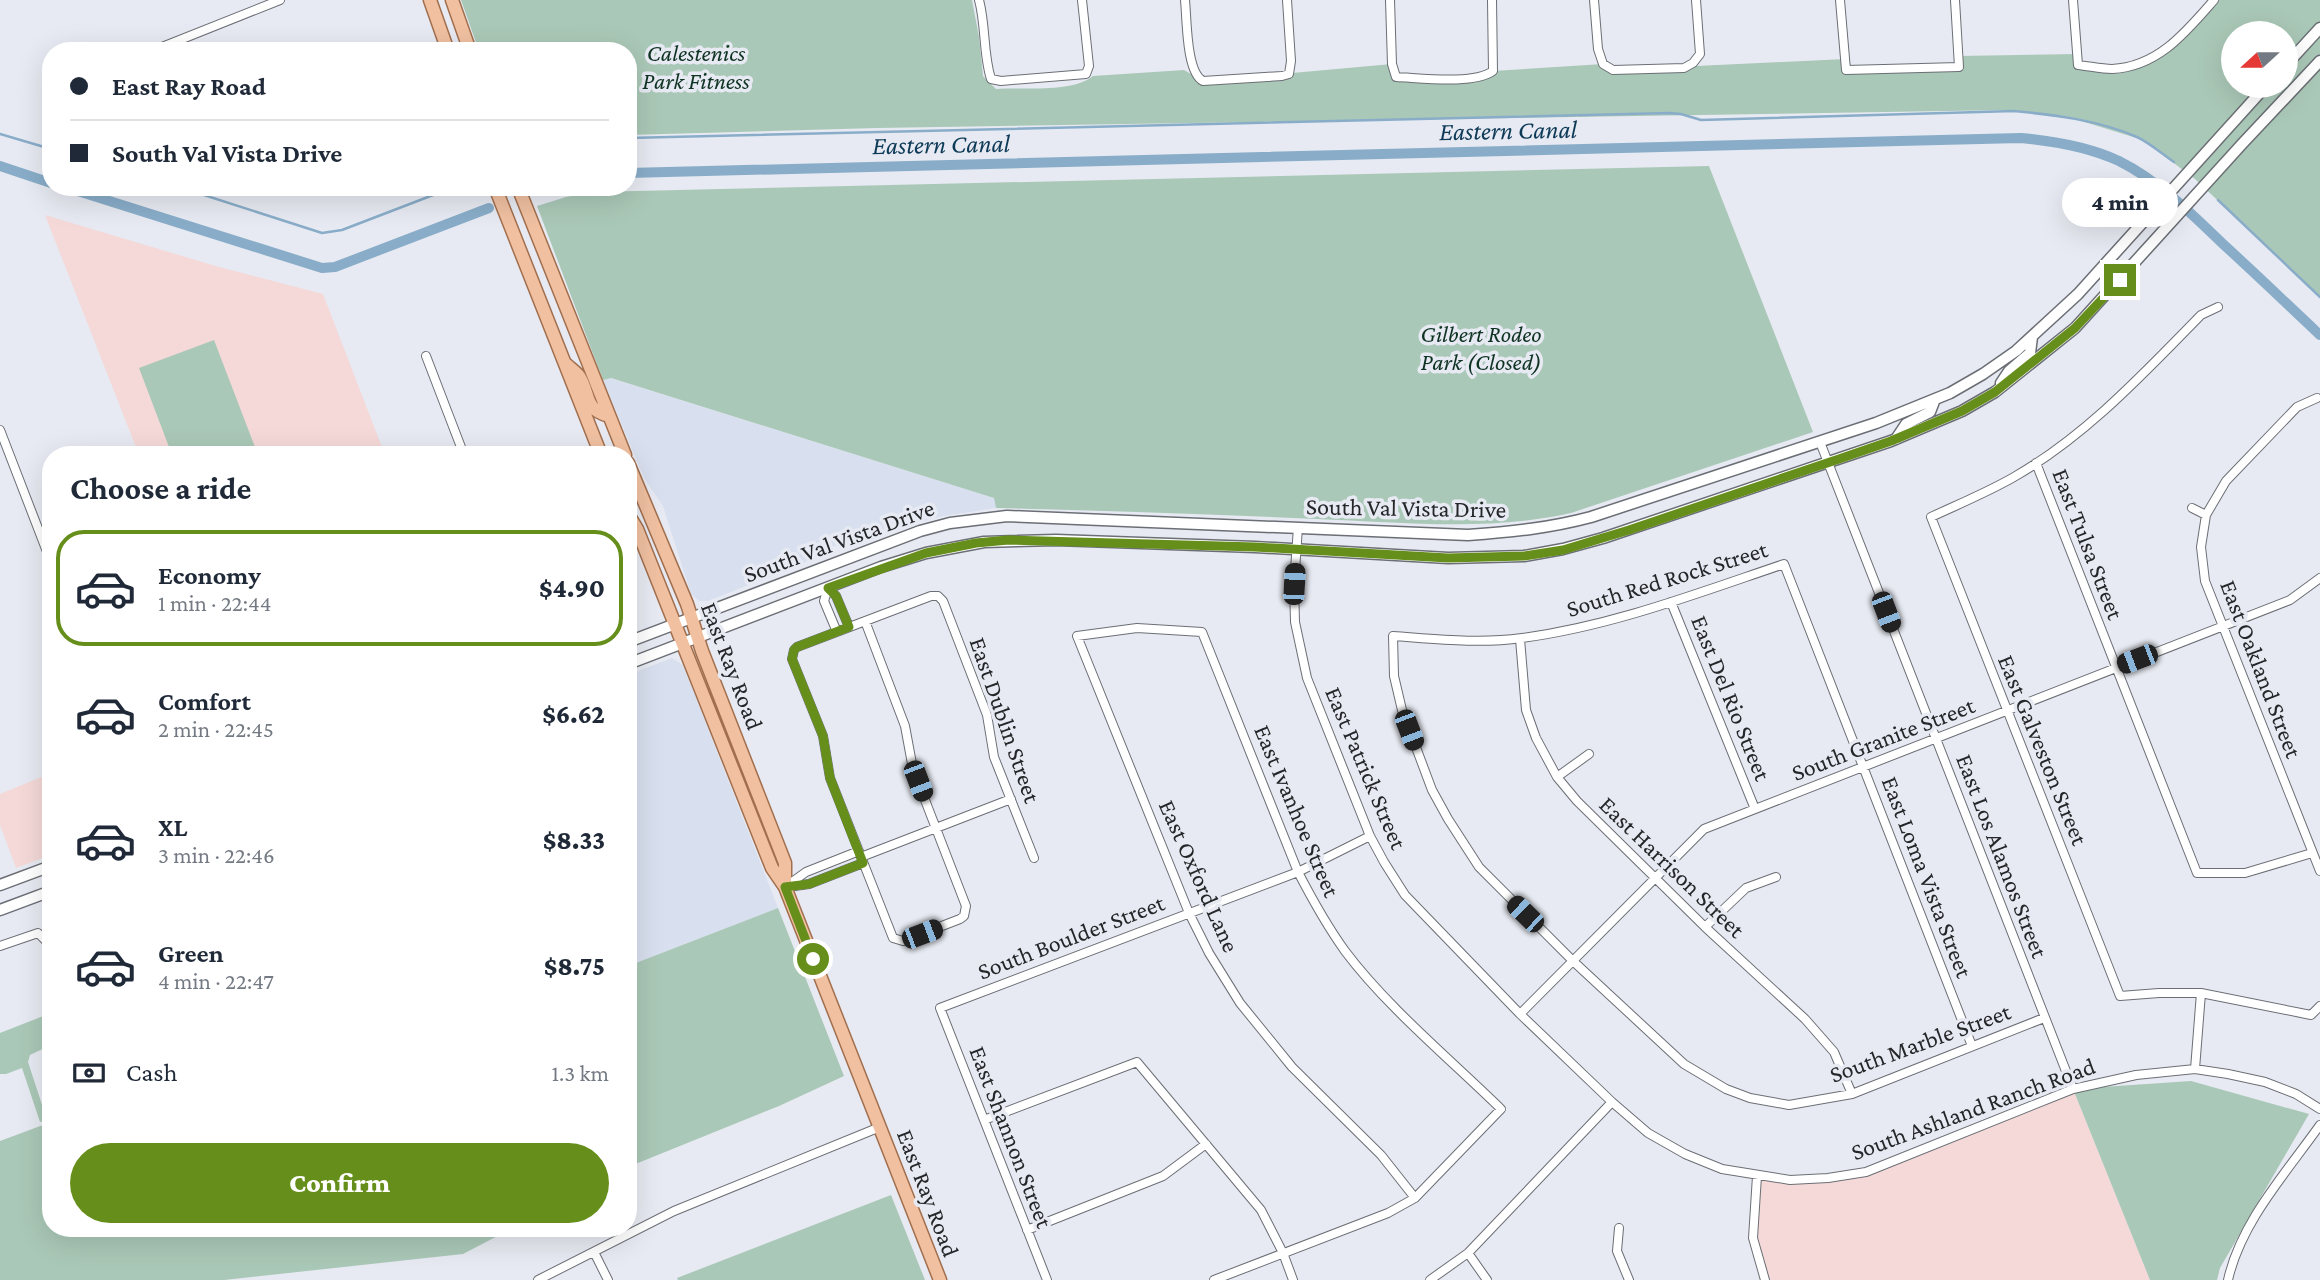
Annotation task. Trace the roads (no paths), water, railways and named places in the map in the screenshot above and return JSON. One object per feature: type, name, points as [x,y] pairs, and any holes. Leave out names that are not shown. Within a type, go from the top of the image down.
[{"type":"main road","points":[[430,0],[446,42]]},
{"type":"main road","points":[[452,0],[467,42]]},
{"type":"main road","points":[[2298,52],[2320,28]]},
{"type":"main road","name":"South Val Vista Drive","points":[[637,660],[926,553],[955,547],[1008,540],[1064,540],[1448,558],[1524,556],[1563,550],[1629,530],[1896,439],[1962,411],[1995,392],[2075,328],[2320,61]]},
{"type":"main road","name":"South Val Vista Drive","points":[[637,639],[909,534],[950,523],[1007,516],[1468,535],[1555,527],[1821,442],[1935,400],[1983,374],[2032,337],[2078,294],[2255,98]]},
{"type":"main road","points":[[498,196],[597,446]]},
{"type":"main road","points":[[523,196],[621,446]]},
{"type":"main road","points":[[1995,392],[2009,371],[2030,353],[2032,337]]},
{"type":"main road","points":[[563,362],[579,375],[593,409],[598,414],[609,416]]},
{"type":"main road","points":[[1896,439],[1906,424],[1930,412],[1935,400]]},
{"type":"main road","name":"East Ray Road","points":[[637,482],[785,863],[785,887]]},
{"type":"main road","points":[[1063,518],[1064,540]]},
{"type":"main road","name":"East Ray Road","points":[[637,530],[772,868],[785,887],[940,1280]]},
{"type":"main road","points":[[820,568],[828,588]]},
{"type":"main road","points":[[0,885],[42,869]]},
{"type":"main road","points":[[0,910],[42,894]]},
{"type":"street","points":[[175,42],[280,0]]},
{"type":"street","points":[[979,0],[988,70],[991,79],[1001,81],[1086,74],[1089,66],[1082,0]]},
{"type":"street","points":[[1185,0],[1191,65],[1196,78],[1203,81],[1289,74],[1291,61],[1287,0]]},
{"type":"street","points":[[1390,0],[1392,65],[1396,77],[1465,78],[1486,76],[1493,71],[1492,0]]},
{"type":"street","points":[[1594,0],[1598,49],[1603,64],[1613,70],[1684,68],[1693,64],[1700,54],[1696,0]]},
{"type":"street","points":[[1840,0],[1846,69],[1959,67],[1955,0]]},
{"type":"street","points":[[2073,0],[2078,65],[2113,69],[2153,60],[2183,36],[2214,0]]},
{"type":"street","points":[[2036,463],[2120,397],[2201,314],[2218,307]]},
{"type":"street","points":[[426,356],[461,446]]},
{"type":"street","points":[[2192,508],[2206,515],[2226,481],[2297,407],[2317,398]]},
{"type":"street","points":[[0,430],[42,539]]},
{"type":"street","name":"East Los Alamos Street","points":[[1821,442],[2073,1089]]},
{"type":"street","name":"East Galveston Street","points":[[2036,463],[2015,477],[1931,517],[2120,996],[2201,993]]},
{"type":"street","name":"East Tulsa Street","points":[[2036,463],[2197,873],[2245,873],[2312,853]]},
{"type":"street","name":"East Oakland Street","points":[[2206,515],[2201,547],[2205,581],[2320,871]]},
{"type":"street","name":"East Patrick Street","points":[[1298,527],[1294,584],[1295,622],[1307,678],[1370,835],[1405,895],[1520,1014],[1612,1102]]},
{"type":"street","name":"South Red Rock Street","points":[[1393,636],[1461,641],[1520,639],[1594,625],[1784,564]]},
{"type":"street","name":"East Loma Vista Street","points":[[1784,564],[1972,1046]]},
{"type":"street","name":"South Granite Street","points":[[1520,1014],[1704,829],[2290,600],[2318,583]]},
{"type":"street","points":[[836,632],[824,601],[828,588],[836,596],[849,627]]},
{"type":"street","name":"East Dublin Street","points":[[865,621],[930,596],[938,596],[943,601],[987,715],[994,757],[1034,859]]},
{"type":"street","name":"East Del Rio Street","points":[[1671,602],[1755,809]]},
{"type":"street","points":[[865,621],[905,726],[913,769],[966,905],[966,911],[960,919],[903,941],[891,934],[830,778],[823,736],[792,659],[797,647],[849,627],[865,621]]},
{"type":"street","name":"East Ivanhoe Street","points":[[1077,636],[1137,628],[1202,632],[1298,872],[1317,908],[1346,952],[1383,994],[1501,1109],[1415,1198]]},
{"type":"street","name":"East Oxford Lane","points":[[1077,636],[1189,913],[1209,953],[1240,1003],[1292,1067],[1381,1155],[1415,1198]]},
{"type":"street","name":"South Marble Street","points":[[1393,636],[1394,676],[1402,710],[1432,790],[1469,852],[1493,882],[1574,962],[1684,1064],[1726,1089],[1750,1098],[1789,1105],[1852,1094],[2044,1017]]},
{"type":"street","name":"East Harrison Street","points":[[1520,639],[1526,710],[1536,738],[1557,777],[1577,801],[1705,926],[1805,1019],[1834,1052],[1852,1094]]},
{"type":"street","points":[[1557,777],[1589,754]]},
{"type":"street","points":[[785,887],[806,872],[861,857],[1011,799]]},
{"type":"street","name":"South Boulder Street","points":[[940,1008],[1298,872],[1370,835]]},
{"type":"street","points":[[785,887],[809,884],[861,857]]},
{"type":"street","points":[[1705,926],[1746,888],[1776,877]]},
{"type":"street","points":[[0,946],[38,933],[42,937]]},
{"type":"street","points":[[2195,1069],[2201,993],[2311,1015],[2320,1006]]},
{"type":"street","name":"East Shannon Street","points":[[940,1008],[1047,1280]]},
{"type":"street","points":[[984,1120],[1137,1062],[1261,1210],[1283,1253],[1293,1280]]},
{"type":"street","name":"South Ashland Ranch Road","points":[[1612,1102],[1648,1133],[1685,1154],[1722,1169],[1790,1180],[1866,1172],[2073,1089],[2136,1075],[2195,1069],[2264,1083],[2296,1094],[2320,1110]]},
{"type":"street","points":[[1430,1280],[1468,1253],[1612,1102]]},
{"type":"street","points":[[2228,1280],[2253,1218],[2320,1125]]},
{"type":"street","points":[[637,1230],[674,1211],[880,1127]]},
{"type":"street","points":[[1027,1230],[1163,1175],[1206,1144]]},
{"type":"street","points":[[1757,1176],[1753,1238],[1765,1280]]},
{"type":"street","points":[[1214,1280],[1388,1213],[1415,1198]]},
{"type":"street","points":[[1619,1228],[1617,1251],[1629,1280]]},
{"type":"street","points":[[538,1280],[623,1237]]},
{"type":"street","points":[[593,1252],[608,1280]]},
{"type":"street","points":[[1468,1253],[1488,1280]]},
{"type":"waterway","points":[[637,138],[1669,113],[1701,120],[2014,111],[2107,126],[2142,139],[2174,162]]},
{"type":"waterway","points":[[0,134],[42,146]]},
{"type":"waterway","name":"Eastern Canal","points":[[637,173],[2021,138],[2084,148],[2119,161],[2148,178],[2187,210],[2320,335]]},
{"type":"waterway","name":"Eastern Canal","points":[[0,166],[42,180]]},
{"type":"waterway","name":"Eastern Canal","points":[[94,196],[322,268],[335,267],[489,208]]},
{"type":"waterway","points":[[207,196],[322,233],[342,230],[431,196]]},
{"type":"waterway","points":[[2218,200],[2320,297]]},
{"type":"park label","name":"Calestenics Park Fitness","points":[[696,67]]},
{"type":"park label","name":"Gilbert Rodeo Park (Closed)","points":[[1481,348]]}]
